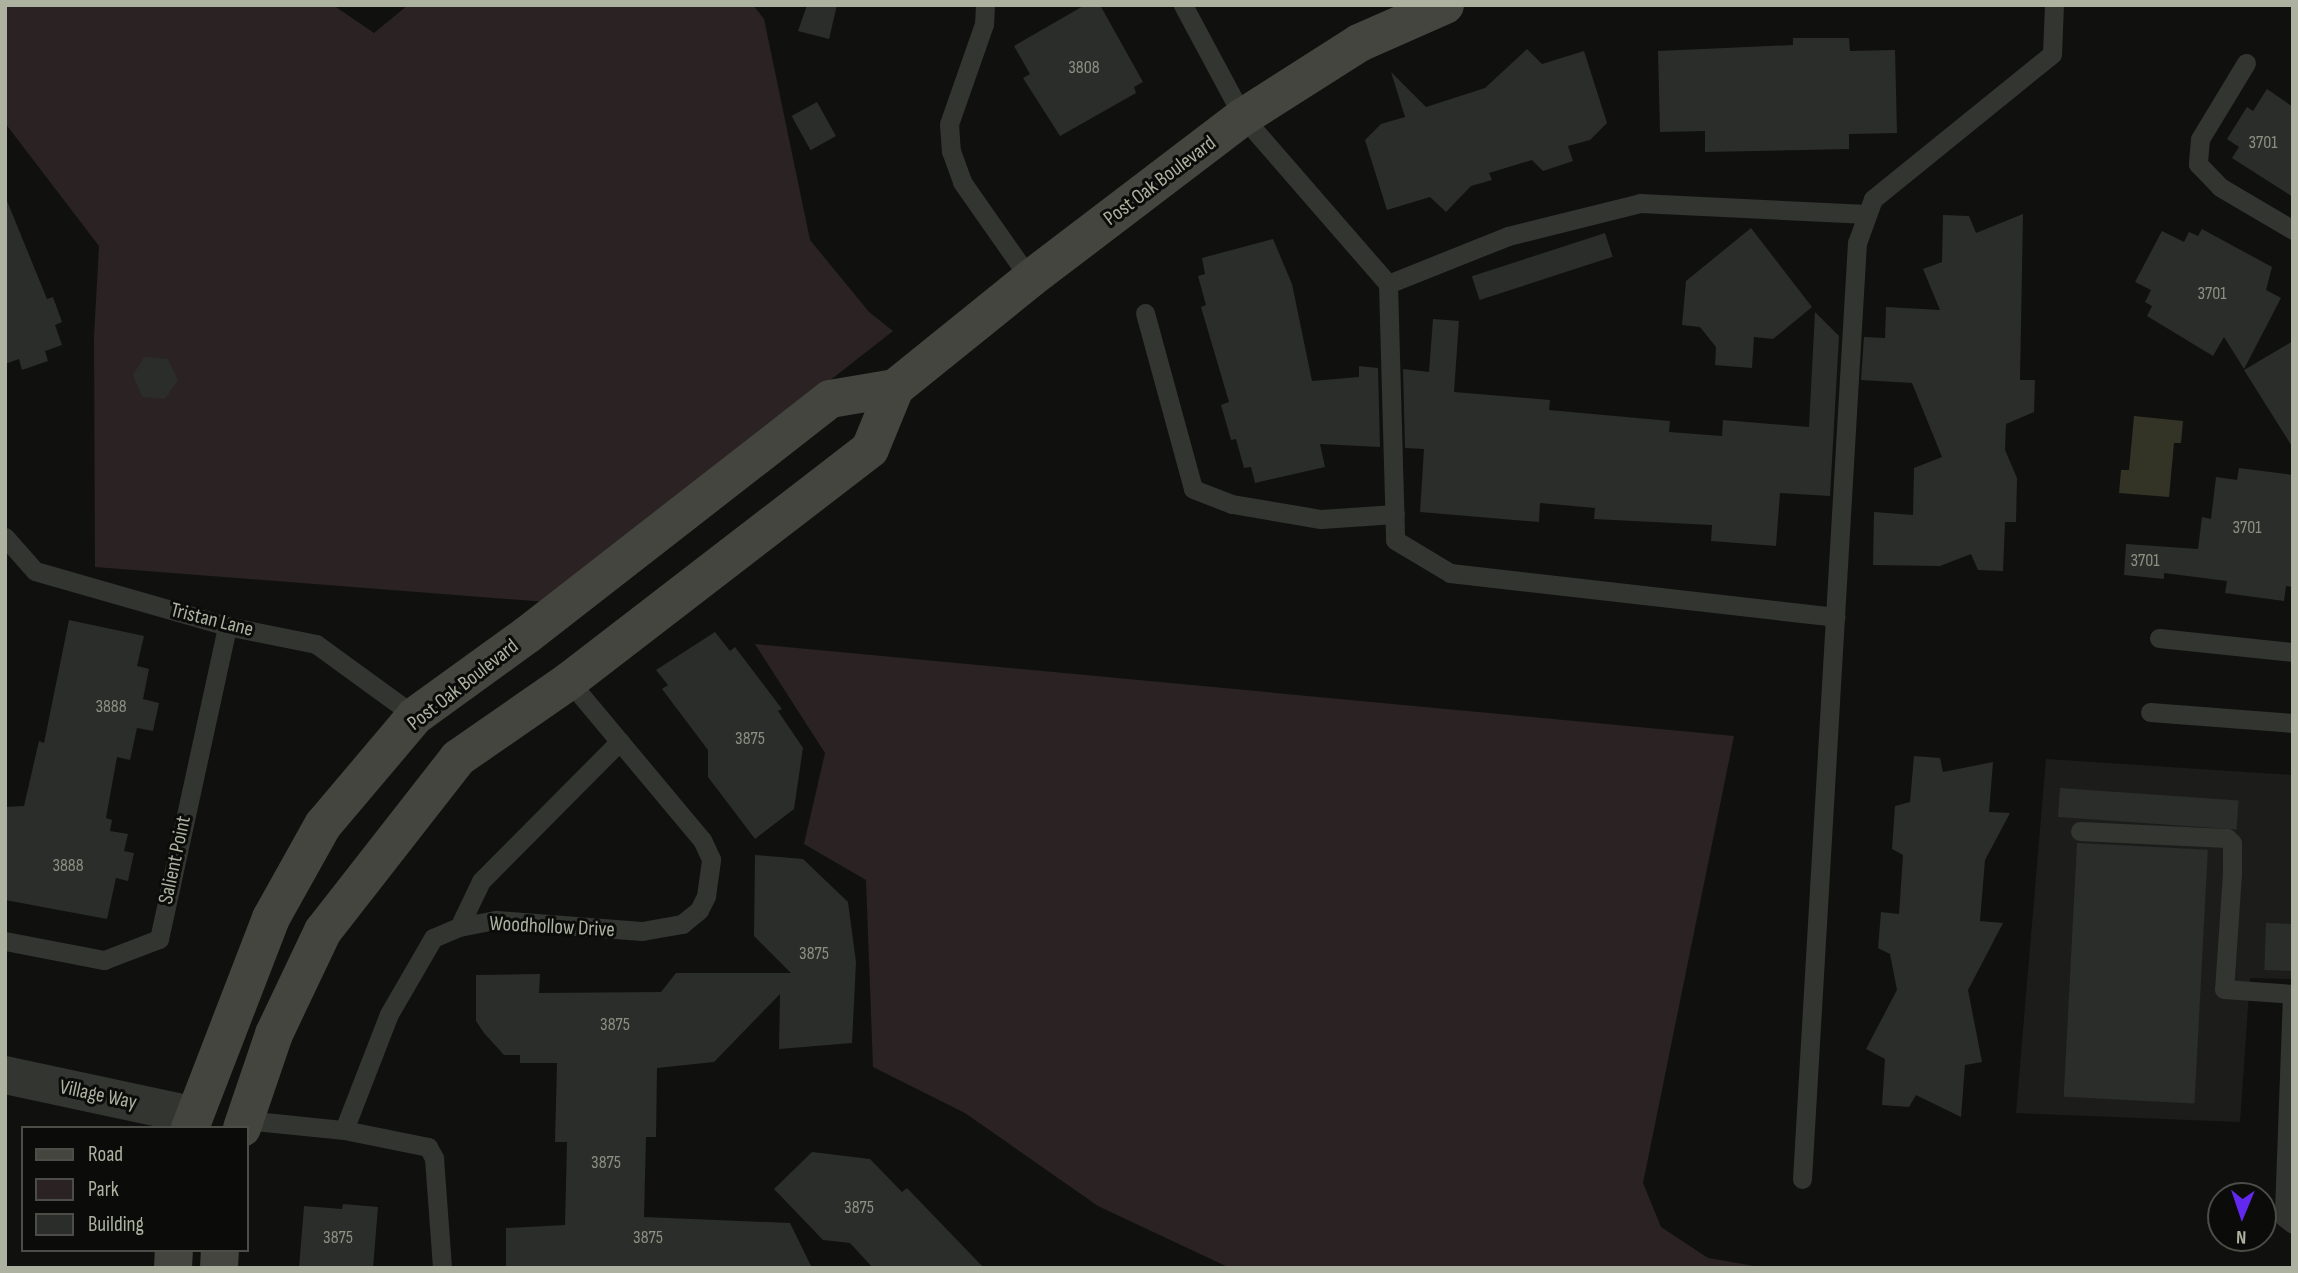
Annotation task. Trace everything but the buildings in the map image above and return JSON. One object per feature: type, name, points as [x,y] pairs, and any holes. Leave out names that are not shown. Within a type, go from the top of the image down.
[{"type":"street","name":"Post Oak Boulevard","points":[[243,1124],[274,1034],[323,931],[393,836],[458,758],[569,681],[870,449],[895,388],[1030,279],[1243,117],[1359,43],[1445,5]]},
{"type":"street","name":"Post Oak Boulevard","points":[[191,1121],[271,918],[323,825],[415,716],[527,635],[830,399],[895,388]]},
{"type":"street","name":"Village Way","points":[[5,1075],[191,1121]]},
{"type":"street","points":[[191,1121],[243,1124]]},
{"type":"lane","points":[[985,5],[984,24],[949,124],[951,151],[962,182],[1030,279]]},
{"type":"lane","points":[[1183,5],[1243,117],[1388,284],[1395,540],[1450,573],[1835,617]]},
{"type":"lane","points":[[1802,1179],[1857,243],[1873,199],[2052,54],[2054,5]]},
{"type":"lane","points":[[2246,64],[2200,139],[2198,164],[2220,187],[2293,230]]},
{"type":"lane","points":[[1388,284],[1508,236],[1640,203],[1867,214]]},
{"type":"lane","points":[[1145,313],[1193,489],[1232,503],[1321,519],[1395,514]]},
{"type":"lane","name":"Tristan Lane","points":[[5,537],[35,571],[227,626],[317,644],[415,716]]},
{"type":"lane","name":"Salient Point","points":[[5,941],[104,960],[159,939],[227,626]]},
{"type":"lane","points":[[2159,638],[2293,652]]},
{"type":"lane","name":"Woodhollow Drive","points":[[344,1130],[389,1014],[433,938],[459,927],[496,920],[642,931],[682,924],[699,910],[706,896],[711,859],[702,840],[569,681]]},
{"type":"lane","points":[[2150,712],[2293,723]]},
{"type":"lane","points":[[459,927],[481,881],[620,741]]},
{"type":"lane","points":[[2080,831],[2227,838],[2232,843],[2224,989],[2292,994],[2289,1163],[2284,1217],[2293,1224]]},
{"type":"lane","points":[[243,1124],[344,1130],[428,1147],[434,1158],[442,1268]]},
{"type":"shaded area","points":[[2134,416],[2183,421],[2181,443],[2174,443],[2169,497],[2119,493],[2121,470],[2129,470]]},
{"type":"shaded area","points":[[2046,759],[2293,775],[2293,979],[2250,978],[2240,1122],[2016,1113]]},
{"type":"green space","points":[[5,5],[333,5],[374,33],[408,5],[753,5],[764,19],[810,240],[869,312],[893,331],[547,602],[95,567],[94,337],[99,246],[5,123]]},
{"type":"green space","points":[[755,644],[1734,736],[1643,1183],[1661,1227],[1708,1258],[1766,1268],[1230,1268],[1098,1206],[965,1113],[873,1067],[866,880],[804,844],[825,753]]}]
